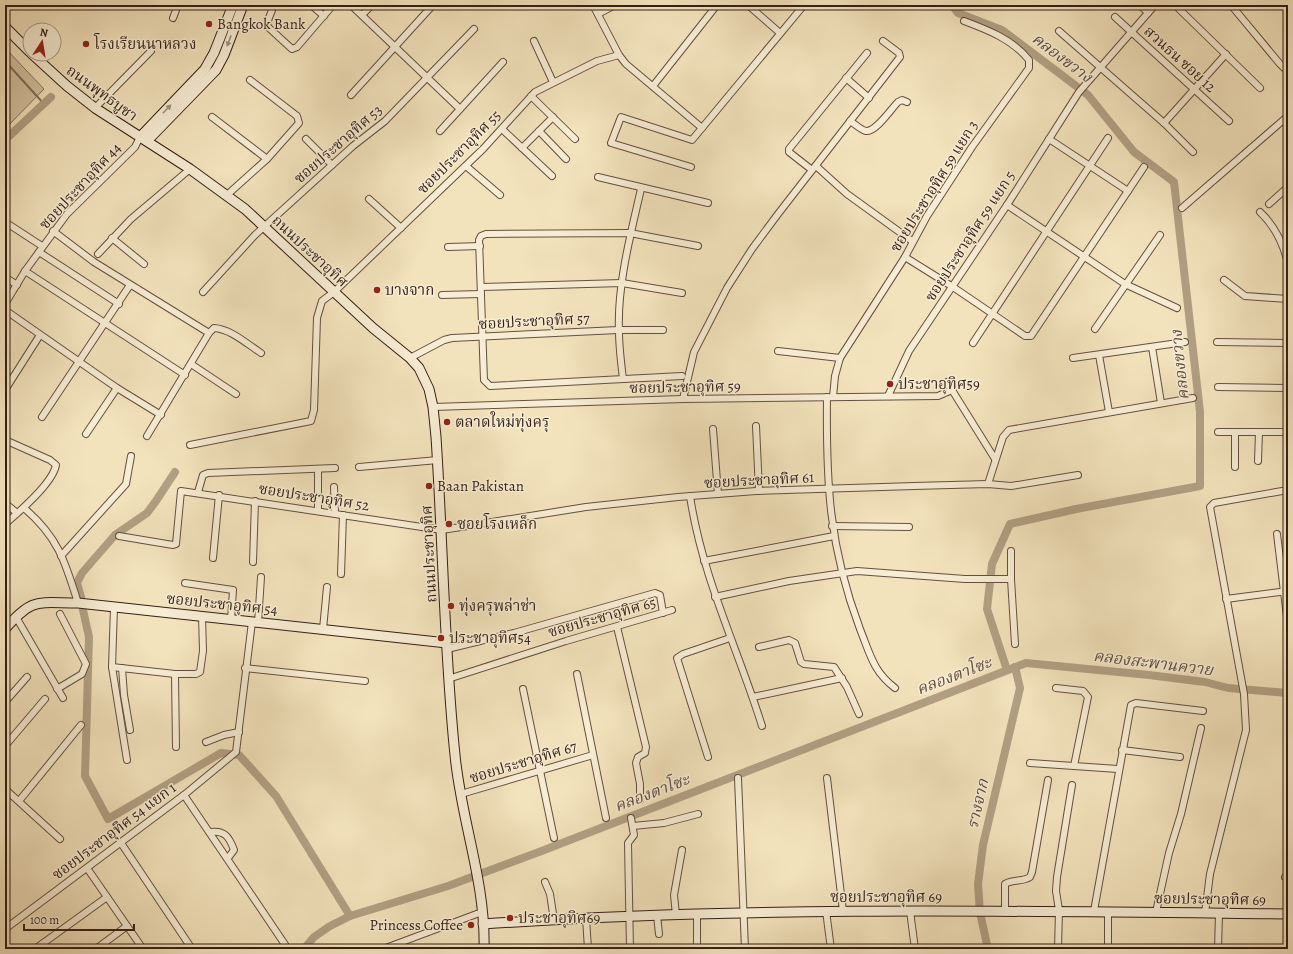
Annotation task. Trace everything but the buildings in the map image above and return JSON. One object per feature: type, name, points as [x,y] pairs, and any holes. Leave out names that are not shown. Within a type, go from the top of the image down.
[{"type":"main road","points":[[144,139],[216,70],[224,55],[235,6]]},
{"type":"main road","name":"ถนนพุทธบูชา","points":[[5,27],[22,44]]},
{"type":"main road","name":"ถนนพุทธบูชา","points":[[41,62],[67,86],[95,108],[144,139]]},
{"type":"main road","name":"ถนนประชาอุทิศ","points":[[144,139],[227,195],[373,328],[410,358],[424,377],[433,407],[438,460],[448,679],[455,756],[478,883],[482,912],[484,949]]},
{"type":"main road","name":"ซอยประชาอุทิศ 54","points":[[5,629],[27,607],[33,604],[78,603],[323,629],[447,646]]},
{"type":"main road","name":"ซอยประชาอุทิศ 69","points":[[483,924],[629,916],[745,912],[1059,910],[1288,914]]},
{"type":"street","points":[[173,18],[178,5]]},
{"type":"street","points":[[272,5],[267,25],[270,30],[290,48],[297,47],[333,5]]},
{"type":"street","points":[[311,5],[324,16]]},
{"type":"street","points":[[351,5],[460,109]]},
{"type":"street","points":[[362,16],[372,5]]},
{"type":"street","points":[[351,95],[432,5]]},
{"type":"street","points":[[593,5],[619,55],[626,64],[702,128]]},
{"type":"street","points":[[598,14],[615,5]]},
{"type":"street","points":[[653,86],[717,5]]},
{"type":"street","points":[[748,5],[780,33]]},
{"type":"street","points":[[691,167],[611,143],[621,117],[692,140],[804,5]]},
{"type":"street","points":[[1140,5],[1148,13]]},
{"type":"street","name":"ซอยประชาอุทิศ 59 แยก 5","points":[[888,396],[909,351],[953,287],[1081,90],[1155,5]]},
{"type":"street","points":[[1176,5],[1260,88]]},
{"type":"street","points":[[1231,5],[1280,64],[1284,68],[1288,68]]},
{"type":"street","name":"สวนธน ซอย 12","points":[[1115,17],[1194,90],[1229,120]]},
{"type":"street","name":"ซอยประชาอุทิศ 59 แยก 3","points":[[895,688],[878,673],[848,597],[842,573],[832,526],[828,489],[830,397],[840,358],[905,257],[912,241],[972,147],[1029,68],[1028,60],[1017,48],[997,34],[964,20]]},
{"type":"street","name":"ซอยประชาอุทิศ 53","points":[[202,292],[249,241],[332,165],[385,121],[474,29]]},
{"type":"street","points":[[1059,31],[1164,123],[1193,152]]},
{"type":"street","points":[[534,41],[553,82]]},
{"type":"street","points":[[683,400],[694,352],[727,288],[756,244],[900,57],[899,53],[883,41]]},
{"type":"street","points":[[95,108],[151,51]]},
{"type":"street","points":[[867,52],[789,149],[789,152],[814,168],[912,241]]},
{"type":"street","points":[[1164,123],[1226,54]]},
{"type":"street","name":"ซอยประชาอุทิศ 55","points":[[190,445],[312,420],[314,410],[317,318],[322,301],[334,292],[466,166],[502,129],[530,96],[542,87],[597,61],[619,55]]},
{"type":"street","points":[[440,131],[503,62]]},
{"type":"street","points":[[846,78],[869,98]]},
{"type":"street","points":[[227,195],[267,159],[300,121],[296,115],[250,80]]},
{"type":"street","points":[[530,96],[575,139]]},
{"type":"street","points":[[850,120],[864,131],[869,131],[875,128],[898,102],[902,100],[907,102]]},
{"type":"street","points":[[1182,208],[1288,116]]},
{"type":"street","points":[[212,117],[267,159]]},
{"type":"street","points":[[522,148],[553,117]]},
{"type":"street","points":[[502,129],[552,176]]},
{"type":"street","points":[[539,132],[566,159]]},
{"type":"street","points":[[973,343],[991,313],[1047,232],[1108,138]]},
{"type":"street","name":"ซอยประชาอุทิศ 44","points":[[5,304],[25,271],[67,214],[144,139]]},
{"type":"street","points":[[306,139],[332,165]]},
{"type":"street","points":[[1048,139],[1128,191]]},
{"type":"street","points":[[466,166],[500,195]]},
{"type":"street","points":[[905,257],[953,287],[1025,336],[1031,336],[1144,167]]},
{"type":"street","points":[[98,254],[112,238],[190,169]]},
{"type":"street","points":[[598,178],[708,203]]},
{"type":"street","points":[[1269,204],[1288,187]]},
{"type":"street","points":[[623,380],[618,330],[622,283],[630,233],[641,189]]},
{"type":"street","points":[[369,199],[401,228]]},
{"type":"street","points":[[1007,205],[1125,284],[1177,308]]},
{"type":"street","points":[[1260,212],[1270,221],[1279,237],[1288,263]]},
{"type":"street","points":[[5,222],[118,304]]},
{"type":"street","points":[[53,231],[94,262],[208,333]]},
{"type":"street","points":[[682,376],[490,386],[484,380],[480,246],[481,236],[486,234],[630,233],[698,246]]},
{"type":"street","points":[[1095,329],[1160,235]]},
{"type":"street","points":[[112,238],[144,264]]},
{"type":"street","points":[[448,247],[480,246]]},
{"type":"street","points":[[25,271],[184,375]]},
{"type":"street","points":[[5,277],[16,285]]},
{"type":"street","points":[[1224,280],[1245,296],[1288,299]]},
{"type":"street","points":[[481,287],[622,283],[682,293]]},
{"type":"street","points":[[42,417],[130,285]]},
{"type":"street","points":[[442,295],[481,294]]},
{"type":"street","points":[[5,310],[117,388],[161,415]]},
{"type":"street","points":[[147,436],[192,364],[208,333],[214,328],[221,328],[261,353]]},
{"type":"street","name":"ซอยประชาอุทิศ 57","points":[[410,358],[447,338],[618,330],[663,330]]},
{"type":"street","points":[[5,390],[40,335]]},
{"type":"street","points":[[1074,358],[1185,342]]},
{"type":"street","points":[[1218,342],[1288,343]]},
{"type":"street","points":[[1152,347],[1162,403]]},
{"type":"street","points":[[778,351],[840,358]]},
{"type":"street","points":[[1099,355],[1109,412]]},
{"type":"street","points":[[192,364],[236,394]]},
{"type":"street","points":[[947,382],[995,459]]},
{"type":"street","points":[[1218,387],[1288,388]]},
{"type":"street","points":[[86,434],[117,388]]},
{"type":"street","name":"ซอยประชาอุทิศ 59","points":[[433,407],[683,400],[938,396],[952,390]]},
{"type":"street","points":[[988,484],[1003,437],[1009,430],[1193,398]]},
{"type":"street","points":[[756,426],[759,491]]},
{"type":"street","points":[[713,429],[718,494]]},
{"type":"street","points":[[1218,432],[1288,432]]},
{"type":"street","points":[[1235,432],[1235,467]]},
{"type":"street","points":[[1258,461],[1259,432]]},
{"type":"street","points":[[5,440],[55,462],[56,465],[54,471],[31,501],[5,524]]},
{"type":"street","points":[[61,556],[126,484],[130,456]]},
{"type":"street","points":[[359,467],[438,460]]},
{"type":"street","points":[[198,492],[201,478],[208,473],[336,468]]},
{"type":"street","points":[[318,469],[318,511]]},
{"type":"street","name":"ซอยประชาอุทิศ 61","points":[[442,530],[586,507],[690,496],[759,491],[988,484],[1011,486],[1078,475]]},
{"type":"street","points":[[334,487],[335,513]]},
{"type":"street","name":"ซอยประชาอุทิศ 52","points":[[119,536],[171,545],[176,544],[181,491],[219,495],[442,530]]},
{"type":"street","points":[[1205,913],[1210,874],[1246,730],[1244,694],[1210,510],[1211,505],[1288,492]]},
{"type":"street","points":[[213,558],[219,495]]},
{"type":"street","points":[[690,496],[704,561],[715,596],[753,697],[762,726]]},
{"type":"street","points":[[253,562],[255,501]]},
{"type":"street","points":[[5,503],[17,513]]},
{"type":"street","points":[[24,508],[50,533],[61,556],[78,603]]},
{"type":"street","points":[[342,574],[343,515]]},
{"type":"street","points":[[832,526],[909,527]]},
{"type":"street","points":[[1276,534],[1286,591],[1288,625]]},
{"type":"street","points":[[704,561],[834,536]]},
{"type":"street","points":[[1011,551],[1011,579],[1015,644]]},
{"type":"street","points":[[715,596],[790,581],[857,571],[986,580],[1011,579]]},
{"type":"street","points":[[206,742],[224,735],[239,732],[245,668],[255,622],[261,577]]},
{"type":"street","points":[[185,583],[233,590],[231,620]]},
{"type":"street","points":[[323,629],[327,587]]},
{"type":"street","points":[[1226,599],[1286,591]]},
{"type":"street","points":[[447,646],[514,633],[655,593],[660,595],[663,613]]},
{"type":"street","points":[[114,607],[112,667],[127,760]]},
{"type":"street","name":"ซอยประชาอุทิศ 65","points":[[448,679],[566,641],[672,610]]},
{"type":"street","points":[[57,689],[82,674],[86,664],[60,614]]},
{"type":"street","points":[[112,667],[175,674],[196,674],[200,672],[203,651],[202,616]]},
{"type":"street","points":[[16,617],[63,698]]},
{"type":"street","points":[[617,627],[646,747],[645,753],[638,757],[636,763],[640,784],[640,800]]},
{"type":"street","points":[[708,757],[677,658],[683,654],[730,638]]},
{"type":"street","points":[[760,647],[784,640],[793,641],[797,646],[801,662],[808,665],[834,667],[842,678],[859,714]]},
{"type":"street","points":[[122,668],[124,695],[130,730]]},
{"type":"street","points":[[245,668],[365,681]]},
{"type":"street","points":[[175,674],[176,747]]},
{"type":"street","points":[[576,674],[593,755],[602,788],[606,818]]},
{"type":"street","points":[[5,702],[27,677]]},
{"type":"street","points":[[753,697],[842,678]]},
{"type":"street","points":[[1056,688],[1083,692],[1088,697],[1074,766]]},
{"type":"street","points":[[523,689],[554,838]]},
{"type":"street","points":[[5,746],[45,699]]},
{"type":"street","points":[[1094,911],[1118,769],[1133,703],[1203,711]]},
{"type":"street","points":[[19,801],[81,725]]},
{"type":"street","points":[[1156,912],[1201,728]]},
{"type":"street","name":"ซอยประชาอุทิศ 54 แยก 1","points":[[5,929],[121,844],[230,758],[236,752],[239,732]]},
{"type":"street","points":[[1122,750],[1180,757]]},
{"type":"street","name":"ซอยประชาอุทิศ 67","points":[[461,794],[540,772],[593,755]]},
{"type":"street","points":[[1030,763],[1118,769]]},
{"type":"street","points":[[738,778],[746,949]]},
{"type":"street","points":[[827,778],[843,911]]},
{"type":"street","points":[[1005,911],[1005,884],[1015,880],[1027,879],[1030,877],[1032,872],[1048,780]]},
{"type":"street","points":[[1058,949],[1059,910],[1056,891],[1057,877],[1072,785]]},
{"type":"street","points":[[5,789],[60,839]]},
{"type":"street","points":[[184,795],[228,858],[288,949]]},
{"type":"street","points":[[633,826],[664,823],[698,814]]},
{"type":"street","points":[[630,818],[633,826],[634,837],[628,844],[630,949]]},
{"type":"street","points":[[210,832],[219,831],[224,833],[234,850],[228,858]]},
{"type":"street","points":[[121,844],[192,949]]},
{"type":"street","points":[[676,915],[674,895],[682,850]]},
{"type":"street","points":[[87,868],[143,949]]},
{"type":"street","points":[[545,882],[551,898],[554,920]]},
{"type":"street","points":[[35,949],[107,897]]},
{"type":"street","points":[[910,911],[915,949]]},
{"type":"street","points":[[1108,911],[1108,949]]},
{"type":"street","points":[[383,949],[482,912]]},
{"type":"street","points":[[826,912],[831,949]]},
{"type":"street","points":[[1218,949],[1219,913]]},
{"type":"street","points":[[696,949],[697,914]]},
{"type":"street","points":[[657,915],[659,934]]},
{"type":"street","points":[[586,918],[588,949]]},
{"type":"street","points":[[96,949],[127,926]]},
{"type":"shaded area","points":[[5,48],[44,89],[5,129]]},
{"type":"waterway","name":"คลองขวาง","points":[[952,5],[958,13],[1002,30],[1088,95],[1134,152],[1174,182],[1200,412],[1200,486],[1076,509],[1010,524],[992,564],[987,609],[1007,670]]},
{"type":"waterway","points":[[5,61],[44,104]]},
{"type":"waterway","points":[[5,140],[51,97]]},
{"type":"waterway","points":[[81,597],[77,583],[82,573],[115,535],[147,513],[175,472]]},
{"type":"waterway","points":[[83,610],[89,637],[85,776],[108,819],[221,753],[239,755],[276,796],[350,916]]},
{"type":"waterway","name":"คลองตาโซะ","points":[[304,949],[314,937],[330,926],[350,916],[448,886],[539,852],[1026,663],[1149,675],[1205,682],[1228,688],[1288,693]]},
{"type":"waterway","name":"รางจาก","points":[[988,949],[980,913],[978,884],[983,845],[1020,688],[1015,667]]},
{"type":"place","name":"Bangkok Bank","points":[[209,24]]},
{"type":"place","name":"โรงเรียนนาหลวง","points":[[86,44]]},
{"type":"place","name":"บางจาก","points":[[377,290]]},
{"type":"place","name":"ประชาอุทิศ59","points":[[890,384]]},
{"type":"place","name":"ตลาดใหม่ทุ่งครุ","points":[[447,422]]},
{"type":"place","name":"Baan Pakistan","points":[[429,486]]},
{"type":"place","name":"ซอยโรงเหล็ก","points":[[449,524]]},
{"type":"place","name":"ทุ่งครุพล่าช่า","points":[[451,606]]},
{"type":"place","name":"ประชาอุทิศ54","points":[[441,638]]},
{"type":"place","name":"ประชาอุทิศ69","points":[[510,918]]},
{"type":"place","name":"Princess Coffee","points":[[471,925]]},
{"type":"water label","name":"คลองสะพานควาย","points":[[1153,663]]}]
